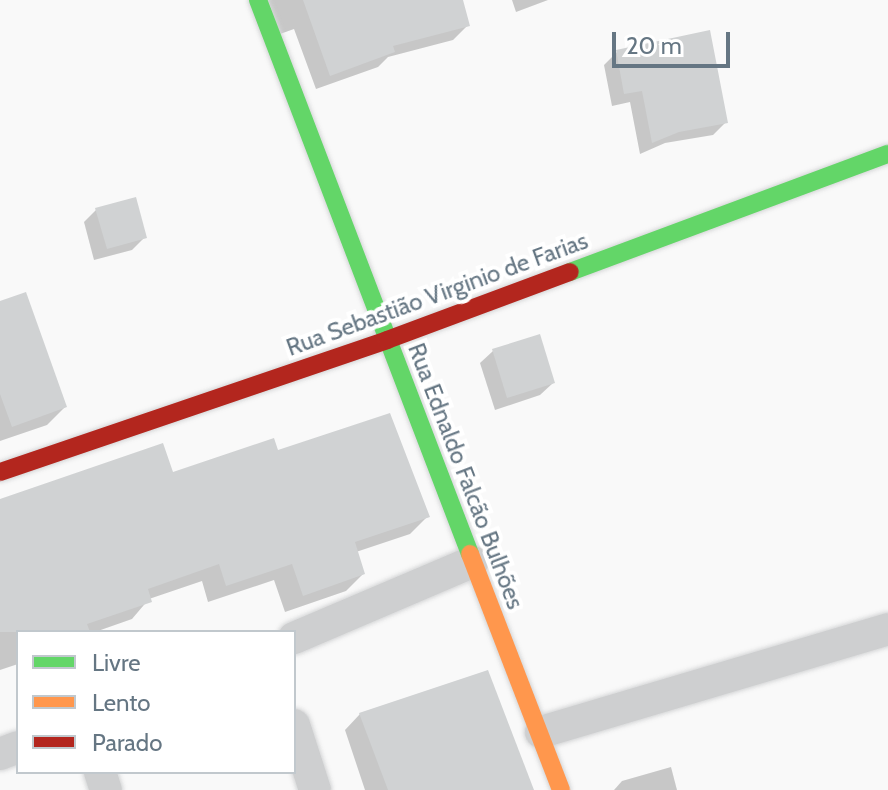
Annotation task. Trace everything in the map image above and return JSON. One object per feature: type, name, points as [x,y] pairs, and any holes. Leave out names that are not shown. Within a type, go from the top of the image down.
[{"type":"street","name":"Rua Ednaldo Falcão Bulhões","points":[[258,0],[561,790]]},
{"type":"street","name":"Rua Sebastião Virginio de Farias","points":[[0,472],[387,340],[888,154]]},
{"type":"street","points":[[296,637],[472,562]]},
{"type":"street","points":[[541,732],[888,629]]},
{"type":"street","points":[[296,731],[315,790]]},
{"type":"building","points":[[303,0],[463,0],[470,26],[393,46],[395,52],[330,76]]},
{"type":"building","points":[[710,30],[728,123],[679,132],[652,143],[642,91],[624,94],[616,50]]},
{"type":"building","points":[[136,197],[147,238],[107,249],[95,208]]},
{"type":"building","points":[[26,292],[67,407],[12,427],[0,394],[0,301]]},
{"type":"building","points":[[540,334],[555,383],[507,398],[492,349]]},
{"type":"building","points":[[390,413],[430,517],[355,542],[365,574],[303,596],[292,564],[226,586],[219,564],[148,589],[152,602],[87,624],[89,630],[0,632],[0,499],[163,443],[173,472],[274,438],[278,450]]},
{"type":"building","points":[[488,670],[534,790],[388,790],[359,713]]},
{"type":"traffic: fast","points":[[258,0],[470,554]]},
{"type":"traffic: fast","points":[[570,272],[888,154]]},
{"type":"traffic: slow","points":[[470,554],[561,790]]},
{"type":"traffic: jam","points":[[0,472],[387,340],[570,272]]}]
